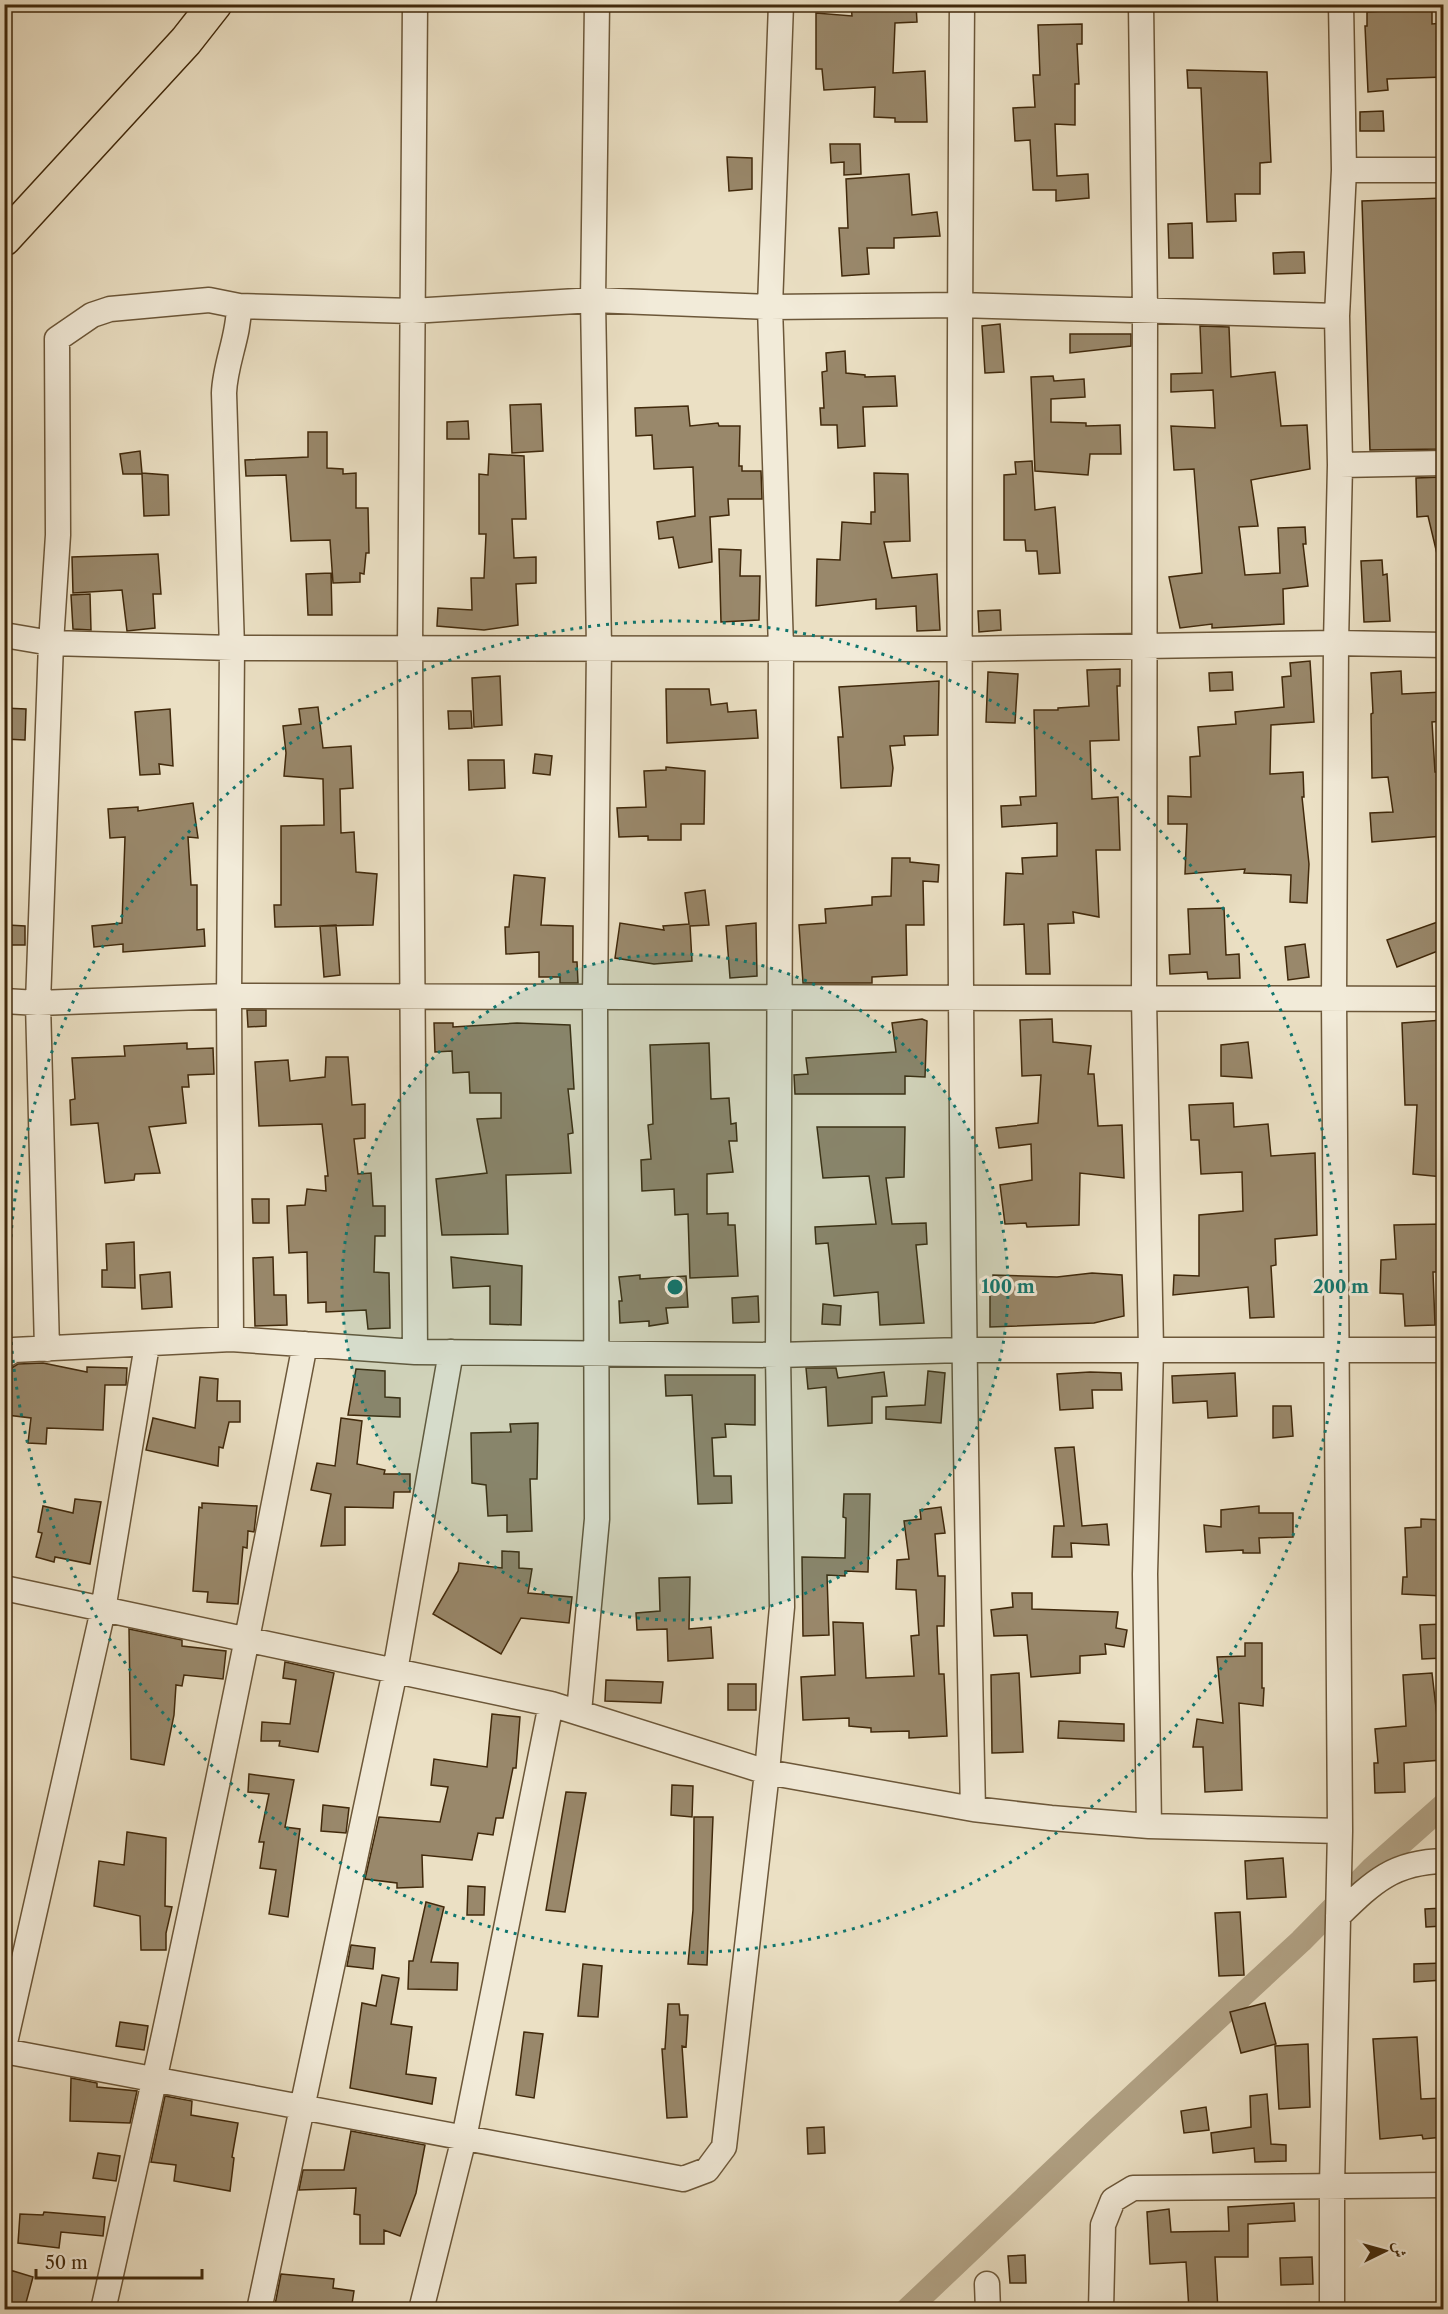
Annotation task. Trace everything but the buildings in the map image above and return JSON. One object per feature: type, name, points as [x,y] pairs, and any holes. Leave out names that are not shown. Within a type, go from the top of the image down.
[{"type":"highway","points":[[4,239],[186,41],[215,4]]},
{"type":"street","points":[[415,4],[410,647],[415,1352]]},
{"type":"street","points":[[579,1712],[597,1519],[595,999],[599,646],[593,300],[597,4]]},
{"type":"street","points":[[147,1345],[103,1610],[4,2049],[683,2179],[707,2170],[724,2147],[767,1772],[782,1608],[778,1355],[781,648],[770,307],[781,4]]},
{"type":"street","points":[[962,4],[959,649],[963,1350],[973,1809]]},
{"type":"street","points":[[1141,4],[1145,310],[1144,999],[1151,1349],[1145,1574],[1149,1827]]},
{"type":"street","points":[[1332,2310],[1332,2185],[1340,1860],[1334,999],[1336,643],[1340,465],[1337,316],[1344,170],[1341,4]]},
{"type":"street","points":[[1344,170],[1443,170]]},
{"type":"street","points":[[46,1349],[38,1003],[51,643],[58,535],[57,339],[92,315],[110,309],[209,300],[239,306],[412,311],[593,300],[770,307],[959,304],[1337,316]]},
{"type":"street","points":[[231,1339],[229,996],[232,648],[225,376],[239,326],[239,306]]},
{"type":"street","points":[[1340,465],[1443,463]]},
{"type":"street","points":[[4,635],[51,643],[232,648],[599,646],[959,649],[1336,643],[1443,645]]},
{"type":"street","points":[[4,1001],[38,1003],[229,996],[595,999],[1443,999]]},
{"type":"street","points":[[4,1356],[14,1350],[231,1339],[415,1352],[778,1355],[963,1350],[1443,1350]]},
{"type":"street","points":[[103,2310],[155,2079],[248,1640],[305,1344]]},
{"type":"street","points":[[259,2310],[395,1671],[451,1352]]},
{"type":"street","points":[[4,1588],[551,1704],[767,1772],[973,1809],[1149,1827],[1340,1832]]},
{"type":"street","points":[[421,2310],[464,2138],[551,1704]]},
{"type":"street","points":[[1338,1913],[1369,1885],[1390,1871],[1419,1862],[1443,1861]]},
{"type":"street","points":[[1101,2310],[1103,2225],[1113,2200],[1133,2188],[1443,2185]]},
{"type":"street","points":[[987,2284],[988,2310]]},
{"type":"waterway","points":[[907,2310],[1301,1941],[1373,1868],[1444,1805]]}]
